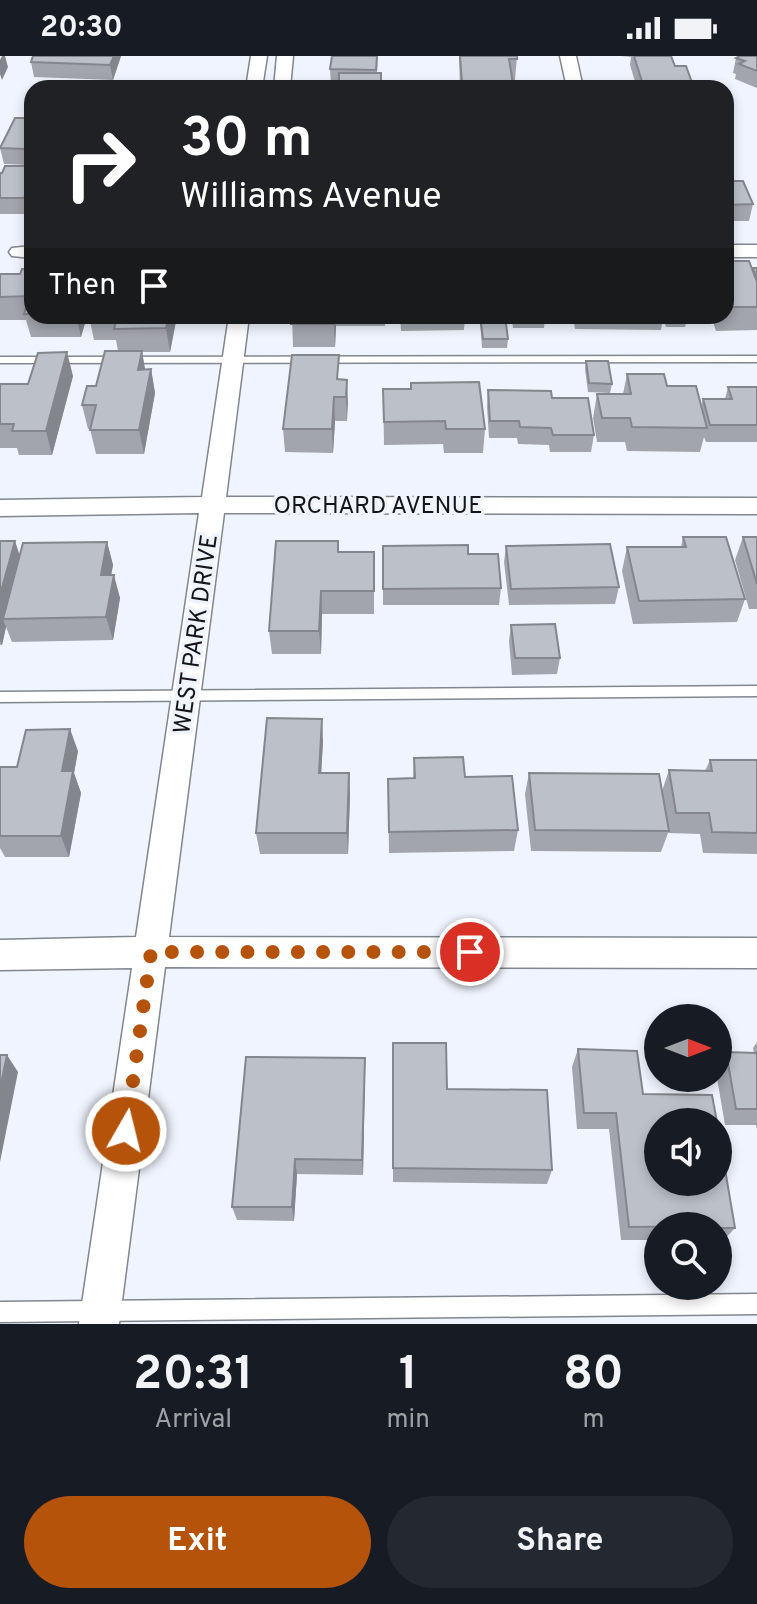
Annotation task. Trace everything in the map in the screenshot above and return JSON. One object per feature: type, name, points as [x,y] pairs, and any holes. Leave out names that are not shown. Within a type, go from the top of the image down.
[{"type":"street","points":[[255,80],[259,56]]},
{"type":"street","points":[[283,80],[285,56]]},
{"type":"street","points":[[568,56],[573,80]]},
{"type":"street","points":[[734,251],[757,251]]},
{"type":"street","name":"WEST PARK DRIVE","points":[[100,1317],[238,324]]},
{"type":"street","name":"ORCHARD AVENUE","points":[[0,508],[213,505],[757,506]]},
{"type":"street","points":[[0,955],[151,952],[757,953]]},
{"type":"lane","points":[[0,360],[757,359]]},
{"type":"lane","points":[[0,697],[757,691]]},
{"type":"lane","points":[[0,1312],[100,1317],[757,1304]]},
{"type":"building","points":[[33,56],[114,56],[110,65],[31,62]]},
{"type":"building","points":[[332,56],[377,56],[376,70],[330,69]]},
{"type":"building","points":[[460,56],[517,56],[517,59],[509,59],[512,80],[462,80]]},
{"type":"building","points":[[634,56],[671,56],[675,66],[686,66],[691,80],[642,80]]},
{"type":"building","points":[[757,56],[757,71],[739,64],[745,61],[736,58]]},
{"type":"building","points":[[339,73],[381,73],[381,80],[339,80]]},
{"type":"building","points":[[15,118],[24,118],[24,149],[0,148]]},
{"type":"building","points":[[5,166],[24,166],[24,198],[0,198]]},
{"type":"building","points":[[734,181],[743,181],[753,204],[734,205]]},
{"type":"building","points":[[734,261],[749,261],[757,282],[757,307],[734,307]]},
{"type":"building","points":[[24,269],[24,296],[0,297],[0,274],[20,274]]},
{"type":"building","points":[[115,324],[167,324],[166,328],[114,329]]},
{"type":"building","points":[[481,324],[506,324],[508,339],[483,339]]},
{"type":"building","points":[[105,351],[142,351],[138,370],[151,369],[139,430],[90,430],[96,405],[82,405],[87,386],[96,386]]},
{"type":"building","points":[[67,352],[46,431],[12,431],[14,424],[0,424],[0,384],[28,384],[38,353]]},
{"type":"building","points":[[292,355],[339,355],[337,379],[347,380],[346,397],[334,397],[332,429],[283,429]]},
{"type":"building","points":[[586,361],[608,361],[612,384],[589,383]]},
{"type":"building","points":[[627,374],[664,374],[667,386],[696,386],[707,428],[632,427],[630,418],[602,418],[597,394],[631,394]]},
{"type":"building","points":[[479,382],[485,429],[446,429],[445,421],[384,422],[383,389],[411,389],[411,383]]},
{"type":"building","points":[[728,387],[757,387],[757,425],[710,425],[703,399],[732,399]]},
{"type":"building","points":[[488,390],[551,391],[552,398],[588,398],[594,435],[553,435],[551,428],[520,427],[519,421],[490,421]]},
{"type":"building","points":[[683,537],[726,537],[745,599],[639,601],[627,547],[686,547]]},
{"type":"building","points":[[743,537],[757,537],[757,584]]},
{"type":"building","points":[[0,541],[15,541],[0,595]]},
{"type":"building","points":[[276,541],[338,541],[338,552],[374,552],[374,591],[321,591],[319,631],[269,631]]},
{"type":"building","points":[[107,542],[101,575],[114,575],[106,617],[3,619],[23,543]]},
{"type":"building","points":[[610,544],[619,587],[511,589],[506,546]]},
{"type":"building","points":[[468,545],[468,554],[498,554],[501,588],[383,589],[383,546]]},
{"type":"building","points":[[555,624],[560,658],[515,658],[511,625]]},
{"type":"building","points":[[267,718],[322,719],[319,773],[349,773],[347,833],[256,833]]},
{"type":"building","points":[[70,729],[62,771],[73,771],[61,836],[0,836],[0,767],[17,767],[26,730]]},
{"type":"building","points":[[463,757],[465,777],[512,776],[518,830],[389,832],[388,779],[415,778],[414,758]]},
{"type":"building","points":[[710,760],[757,760],[757,833],[712,832],[709,813],[676,813],[669,770],[712,771]]},
{"type":"building","points":[[529,773],[659,774],[669,831],[535,830]]},
{"type":"building","points":[[393,1043],[446,1043],[447,1089],[547,1090],[552,1170],[393,1168]]},
{"type":"building","points":[[578,1049],[637,1051],[643,1094],[712,1095],[714,1108],[644,1108],[644,1196],[730,1196],[735,1228],[732,1228],[732,1212],[644,1212],[644,1227],[629,1227],[616,1113],[584,1113]]},
{"type":"building","points":[[732,1052],[757,1053],[757,1109],[736,1109]]},
{"type":"building","points":[[0,1055],[7,1055],[0,1089]]},
{"type":"building","points":[[246,1057],[365,1058],[362,1160],[295,1159],[292,1207],[232,1207]]},
{"type":"route","points":[[126,1131],[151,952],[470,952]]}]
